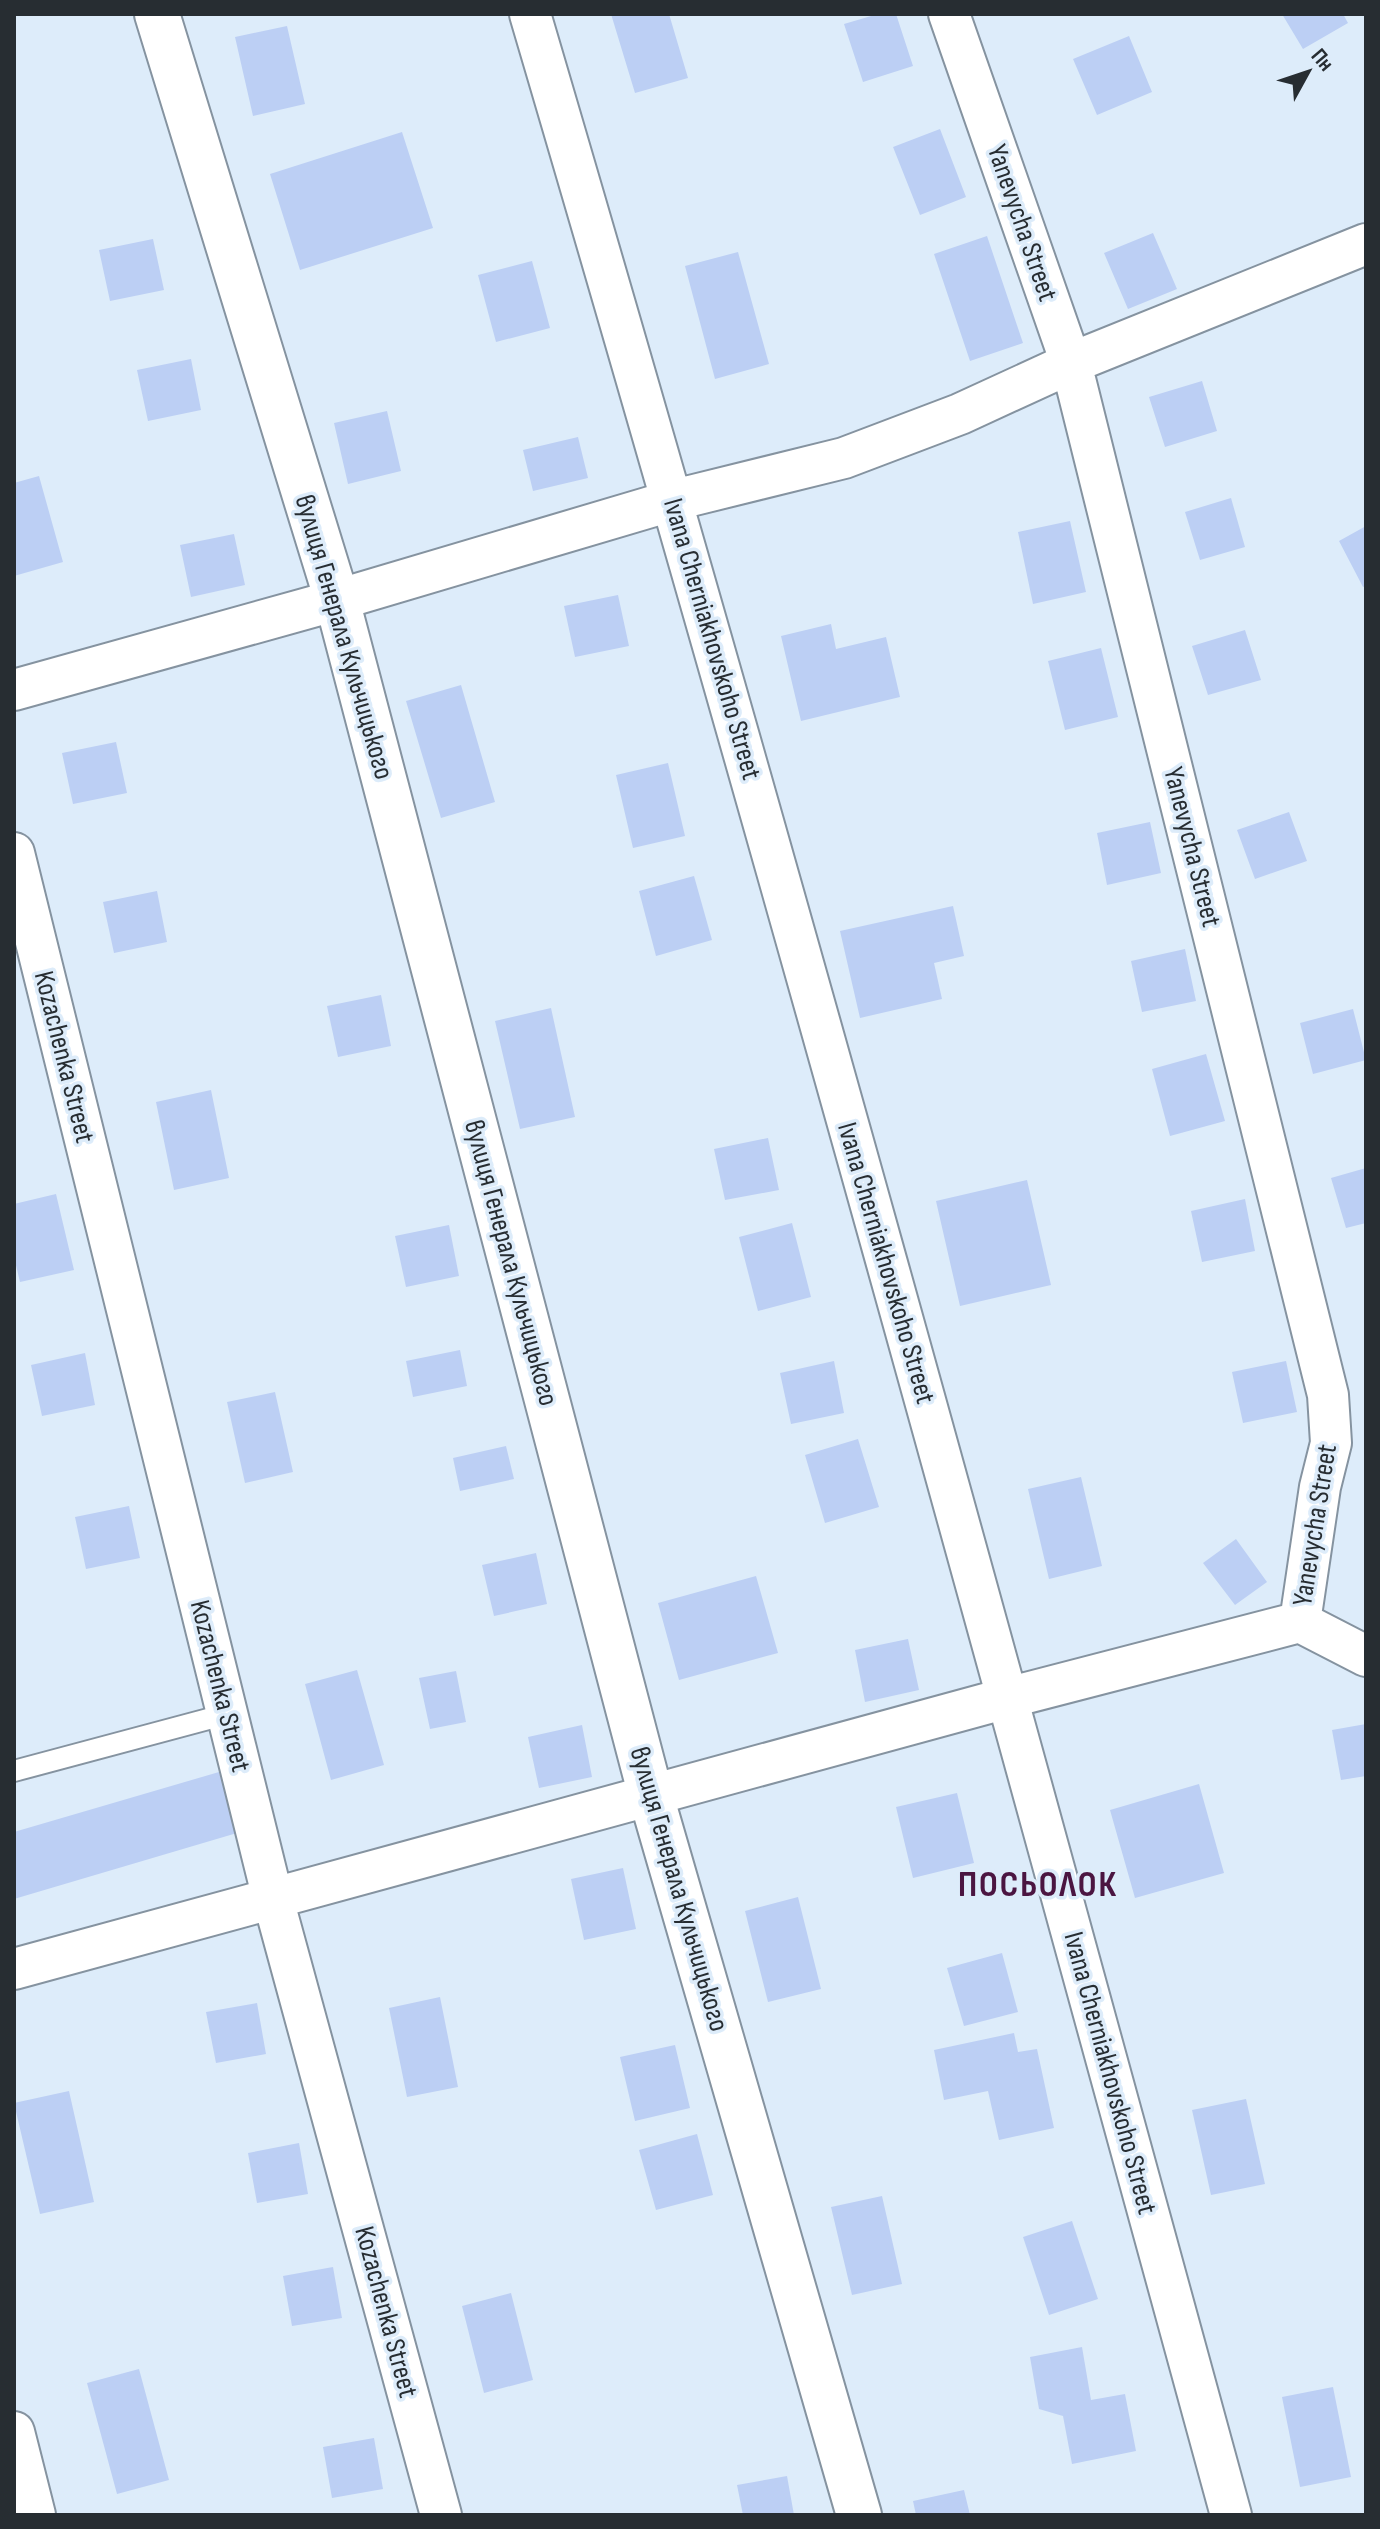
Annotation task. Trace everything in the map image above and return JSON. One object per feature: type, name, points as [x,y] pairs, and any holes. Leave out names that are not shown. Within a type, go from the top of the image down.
[{"type":"street","name":"вулиця Генерала Кульчицького","points":[[157,14],[337,600],[651,1796],[859,2515]]},
{"type":"street","name":"Ivana Cherniakhovskoho Street","points":[[530,14],[674,500],[1231,2515]]},
{"type":"street","name":"Yanevycha Street","points":[[949,14],[1071,363],[1328,1395],[1331,1443],[1320,1487],[1300,1622],[1366,1656]]},
{"type":"street","points":[[14,690],[337,600],[674,500],[844,458],[960,414],[1071,363],[1366,244]]},
{"type":"street","name":"Kozachenka Street","points":[[14,853],[273,1899],[441,2515]]},
{"type":"street","points":[[14,1969],[1007,1698],[1300,1622]]},
{"type":"street","points":[[14,2432],[35,2515]]},
{"type":"lane","points":[[14,1771],[227,1714]]},
{"type":"building","points":[[611,14],[669,14],[688,78],[635,93]]},
{"type":"building","points":[[878,14],[896,14],[913,66],[863,82],[844,24]]},
{"type":"building","points":[[1282,14],[1343,14],[1348,23],[1303,49]]},
{"type":"building","points":[[287,26],[305,104],[253,116],[235,37]]},
{"type":"building","points":[[1129,36],[1152,92],[1097,115],[1073,59]]},
{"type":"building","points":[[940,129],[966,197],[920,215],[893,147]]},
{"type":"building","points":[[402,132],[433,228],[300,270],[270,174]]},
{"type":"building","points":[[1153,233],[1177,289],[1128,309],[1104,253]]},
{"type":"building","points":[[987,236],[1023,343],[970,361],[934,254]]},
{"type":"building","points":[[153,239],[164,290],[110,301],[99,250]]},
{"type":"building","points":[[738,252],[769,364],[715,379],[685,266]]},
{"type":"building","points":[[532,261],[550,328],[496,342],[478,275]]},
{"type":"building","points":[[191,359],[201,410],[148,421],[137,370]]},
{"type":"building","points":[[1202,381],[1217,431],[1165,447],[1149,397]]},
{"type":"building","points":[[387,411],[401,471],[348,484],[334,423]]},
{"type":"building","points":[[578,437],[588,478],[533,491],[523,450]]},
{"type":"building","points":[[39,476],[63,562],[14,576],[14,483]]},
{"type":"building","points":[[1231,498],[1245,547],[1200,560],[1185,512]]},
{"type":"building","points":[[1070,521],[1086,592],[1033,604],[1018,532]]},
{"type":"building","points":[[1366,526],[1366,586],[1363,587],[1339,541]]},
{"type":"building","points":[[234,534],[245,585],[191,597],[180,545]]},
{"type":"building","points":[[618,595],[629,646],[575,657],[564,606]]},
{"type":"building","points":[[831,624],[836,649],[886,637],[900,697],[801,721],[781,636]]},
{"type":"building","points":[[1245,630],[1261,680],[1208,695],[1192,646]]},
{"type":"building","points":[[1101,648],[1118,717],[1065,730],[1048,661]]},
{"type":"building","points":[[461,685],[495,802],[441,818],[406,701]]},
{"type":"building","points":[[116,742],[127,793],[73,804],[62,753]]},
{"type":"building","points":[[668,763],[685,836],[633,848],[616,775]]},
{"type":"building","points":[[1289,812],[1307,861],[1255,879],[1237,830]]},
{"type":"building","points":[[1150,822],[1161,873],[1107,885],[1097,833]]},
{"type":"building","points":[[694,876],[712,940],[656,956],[639,891]]},
{"type":"building","points":[[157,891],[167,942],[114,953],[103,902]]},
{"type":"building","points":[[953,906],[964,956],[934,963],[942,999],[860,1018],[840,931]]},
{"type":"building","points":[[1185,949],[1196,1001],[1142,1012],[1131,961]]},
{"type":"building","points":[[381,995],[391,1046],[338,1057],[327,1006]]},
{"type":"building","points":[[551,1008],[575,1117],[520,1129],[495,1021]]},
{"type":"building","points":[[1353,1009],[1366,1060],[1313,1074],[1300,1023]]},
{"type":"building","points":[[1206,1054],[1225,1121],[1170,1136],[1152,1069]]},
{"type":"building","points":[[211,1090],[229,1178],[174,1190],[156,1102]]},
{"type":"building","points":[[768,1138],[779,1190],[725,1200],[714,1149]]},
{"type":"building","points":[[1366,1168],[1366,1223],[1346,1228],[1331,1178]]},
{"type":"building","points":[[1027,1180],[1051,1285],[960,1306],[936,1201]]},
{"type":"building","points":[[56,1194],[74,1270],[20,1282],[14,1257],[14,1204]]},
{"type":"building","points":[[1245,1199],[1255,1251],[1202,1262],[1191,1211]]},
{"type":"building","points":[[792,1223],[811,1297],[758,1311],[739,1237]]},
{"type":"building","points":[[449,1225],[459,1276],[406,1287],[395,1236]]},
{"type":"building","points":[[460,1350],[467,1386],[413,1397],[406,1361]]},
{"type":"building","points":[[85,1353],[95,1405],[42,1416],[31,1365]]},
{"type":"building","points":[[834,1361],[844,1413],[791,1424],[780,1373]]},
{"type":"building","points":[[1286,1361],[1297,1412],[1243,1423],[1232,1372]]},
{"type":"building","points":[[275,1392],[293,1472],[245,1483],[227,1402]]},
{"type":"building","points":[[858,1439],[879,1507],[825,1523],[805,1455]]},
{"type":"building","points":[[506,1446],[514,1479],[460,1491],[453,1458]]},
{"type":"building","points":[[1081,1477],[1102,1566],[1049,1579],[1028,1489]]},
{"type":"building","points":[[129,1506],[140,1558],[86,1569],[75,1517]]},
{"type":"building","points":[[1236,1539],[1267,1582],[1235,1605],[1203,1563]]},
{"type":"building","points":[[536,1553],[547,1604],[494,1616],[482,1565]]},
{"type":"building","points":[[756,1576],[778,1653],[679,1680],[658,1603]]},
{"type":"building","points":[[908,1639],[919,1690],[865,1702],[855,1650]]},
{"type":"building","points":[[357,1670],[384,1765],[331,1780],[305,1684]]},
{"type":"building","points":[[456,1671],[466,1722],[430,1729],[419,1678]]},
{"type":"building","points":[[1366,1724],[1366,1776],[1341,1780],[1332,1730]]},
{"type":"building","points":[[582,1725],[592,1777],[539,1788],[528,1737]]},
{"type":"building","points":[[219,1772],[237,1833],[14,1899],[14,1832]]},
{"type":"building","points":[[1199,1784],[1224,1873],[1135,1898],[1110,1810]]},
{"type":"building","points":[[957,1793],[974,1863],[913,1878],[896,1807]]},
{"type":"building","points":[[623,1868],[636,1929],[584,1940],[571,1879]]},
{"type":"building","points":[[798,1897],[821,1989],[768,2002],[745,1911]]},
{"type":"building","points":[[1002,1953],[1018,2012],[964,2026],[947,1968]]},
{"type":"building","points":[[440,1997],[458,2087],[407,2097],[389,2008]]},
{"type":"building","points":[[257,2003],[266,2054],[216,2063],[206,2012]]},
{"type":"building","points":[[1014,2033],[1018,2052],[1037,2049],[1054,2128],[999,2140],[988,2091],[944,2100],[934,2050]]},
{"type":"building","points":[[675,2045],[690,2108],[635,2121],[620,2057]]},
{"type":"building","points":[[69,2091],[94,2202],[40,2214],[14,2103]]},
{"type":"building","points":[[1246,2099],[1265,2184],[1211,2195],[1192,2110]]},
{"type":"building","points":[[697,2134],[713,2195],[656,2210],[639,2150]]},
{"type":"building","points":[[299,2143],[308,2194],[257,2203],[248,2153]]},
{"type":"building","points":[[882,2196],[902,2284],[852,2295],[831,2207]]},
{"type":"building","points":[[1072,2221],[1098,2299],[1049,2315],[1023,2237]]},
{"type":"building","points":[[333,2267],[342,2318],[292,2326],[283,2276]]},
{"type":"building","points":[[511,2293],[533,2380],[484,2393],[462,2306]]},
{"type":"building","points":[[1082,2347],[1091,2400],[1125,2394],[1136,2451],[1072,2464],[1063,2416],[1039,2409],[1030,2357]]},
{"type":"building","points":[[139,2369],[169,2480],[117,2494],[87,2383]]},
{"type":"building","points":[[1333,2387],[1351,2477],[1300,2487],[1282,2397]]},
{"type":"building","points":[[374,2438],[383,2489],[332,2498],[323,2447]]},
{"type":"building","points":[[787,2476],[794,2515],[743,2515],[737,2485]]},
{"type":"building","points":[[964,2490],[970,2515],[916,2515],[913,2501]]},
{"type":"district","name":"ПОСЬОЛОК","points":[[1038,1885]]}]
